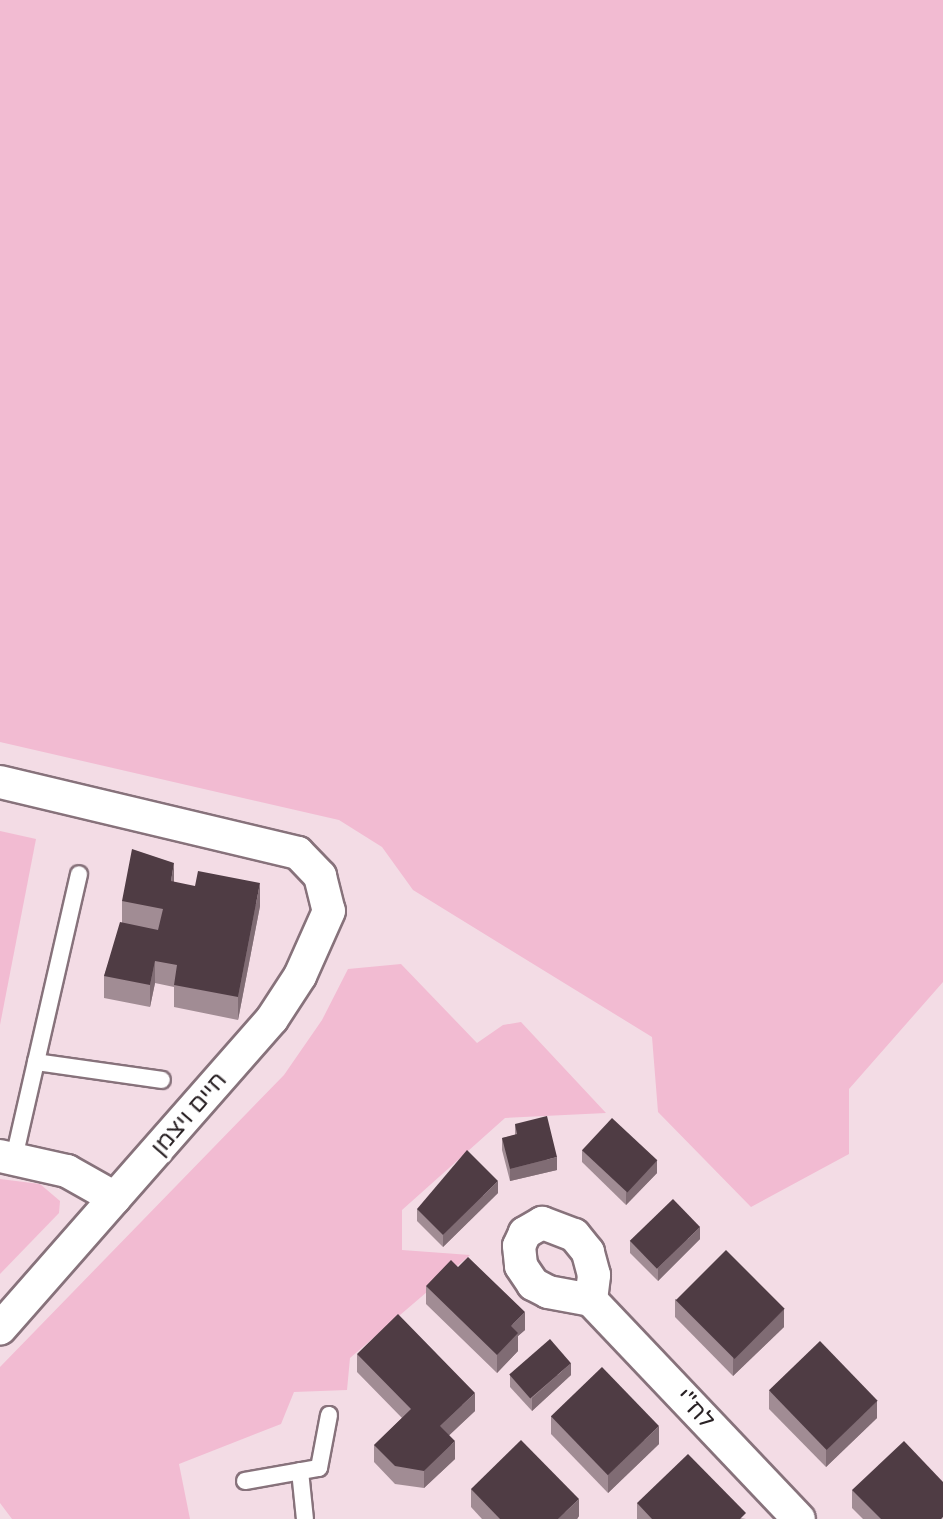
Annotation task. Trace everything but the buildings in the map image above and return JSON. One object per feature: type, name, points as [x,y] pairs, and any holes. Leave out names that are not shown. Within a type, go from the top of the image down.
[{"type":"street","name":"חיים ויצמן","points":[[0,782],[270,843],[298,853],[320,876],[329,911],[279,1008],[0,1329]]},
{"type":"street","points":[[7,1157],[67,1171],[115,1198]]},
{"type":"street","name":"לח\"י","points":[[591,1300],[799,1519]]},
{"type":"lane","points":[[7,1157],[36,1062],[79,874]]},
{"type":"lane","points":[[36,1062],[162,1080]]},
{"type":"lane","points":[[245,1481],[319,1468],[329,1415]]},
{"type":"lane","points":[[300,1471],[305,1519]]},
{"type":"shaded area","points":[[0,0],[943,0],[943,982],[849,1089],[849,1154],[751,1207],[658,1112],[652,1037],[413,890],[382,847],[339,820],[0,742]]},
{"type":"shaded area","points":[[0,831],[36,839],[0,1025]]},
{"type":"shaded area","points":[[401,964],[477,1043],[503,1025],[521,1022],[606,1113],[505,1118],[402,1210],[402,1250],[470,1255],[350,1358],[347,1390],[294,1392],[281,1424],[179,1464],[190,1519],[12,1519],[0,1503],[0,1367],[284,1075],[322,1020],[348,969]]},
{"type":"shaded area","points":[[0,1179],[40,1184],[60,1201],[59,1213],[0,1274]]}]
